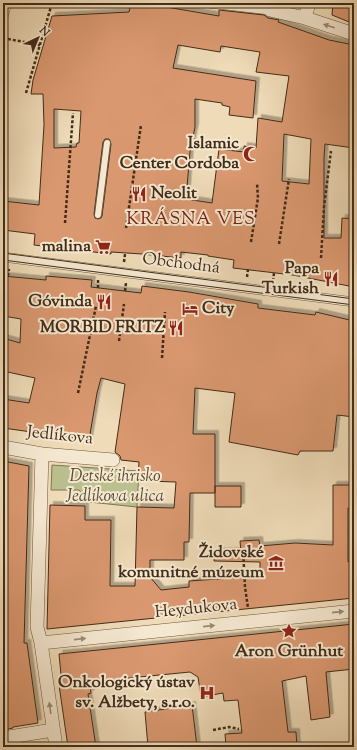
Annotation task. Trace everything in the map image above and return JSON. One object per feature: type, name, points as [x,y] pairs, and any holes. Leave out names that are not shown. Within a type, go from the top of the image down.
[{"type":"street","points":[[3,17],[7,3]]},
{"type":"street","points":[[208,3],[270,10],[304,18],[354,34]]},
{"type":"street","points":[[304,18],[309,3]]},
{"type":"street","name":"Obchodná","points":[[3,257],[354,302]]},
{"type":"street","name":"Jedlíkova","points":[[3,447],[42,454],[113,460]]},
{"type":"street","points":[[42,454],[37,627],[41,643],[56,747]]},
{"type":"street","name":"Heydukova","points":[[41,643],[354,611]]},
{"type":"street","points":[[3,738],[53,730]]},
{"type":"lane","points":[[98,215],[107,143]]},
{"type":"path","points":[[26,93],[52,3]]},
{"type":"path","points":[[3,38],[40,45]]},
{"type":"path","points":[[65,223],[73,113]]},
{"type":"path","points":[[126,228],[141,125]]},
{"type":"path","points":[[321,258],[325,183],[331,151]]},
{"type":"path","points":[[279,244],[289,179]]},
{"type":"path","points":[[251,242],[258,198],[257,183]]},
{"type":"path","points":[[124,262],[125,254]]},
{"type":"path","points":[[8,276],[10,267]]},
{"type":"path","points":[[273,282],[274,273]]},
{"type":"path","points":[[98,279],[98,288]]},
{"type":"path","points":[[125,291],[126,282]]},
{"type":"path","points":[[119,340],[124,304]]},
{"type":"path","points":[[78,393],[96,306]]},
{"type":"path","points":[[162,358],[165,312]]},
{"type":"path","points":[[243,549],[245,587],[249,611]]},
{"type":"path","points":[[213,730],[229,727],[239,729]]},
{"type":"green space","name":"Detské ihrisko Jedlíkova ulica","points":[[52,465],[139,471],[137,507],[89,502],[79,490],[51,490]]},
{"type":"building","points":[[131,3],[143,3],[219,16],[219,10],[264,15],[268,18],[279,20],[278,22],[329,40],[354,45],[354,148],[325,144],[324,238],[341,238],[342,218],[354,219],[354,287],[293,275],[233,268],[234,260],[208,255],[181,252],[181,258],[111,252],[111,254],[34,245],[35,234],[3,230],[3,201],[39,205],[44,125],[43,94],[31,94],[33,80],[52,16],[129,12]],"holes":[[[178,45],[220,52],[221,46],[260,52],[256,72],[289,76],[282,122],[258,118],[256,148],[244,146],[244,152],[219,149],[212,203],[186,199],[190,152],[195,127],[195,99],[222,103],[222,105],[230,107],[229,115],[253,118],[256,81],[173,68]],[[54,109],[81,111],[79,143],[77,143],[76,147],[54,148]],[[284,134],[311,139],[309,184],[282,181]],[[105,139],[109,139],[111,144],[102,216],[98,219],[95,218],[94,214],[103,142]]]},
{"type":"building","points":[[333,3],[354,3],[354,24],[332,15]]},
{"type":"building","points":[[3,276],[46,280],[46,276],[92,280],[91,287],[141,293],[142,286],[189,292],[258,304],[258,308],[315,315],[316,312],[354,321],[354,417],[337,415],[333,451],[300,451],[298,455],[229,442],[235,393],[195,388],[193,434],[215,434],[215,493],[190,493],[189,542],[184,542],[184,560],[150,560],[150,577],[161,590],[189,587],[189,581],[260,576],[260,562],[214,561],[214,552],[241,551],[240,541],[259,540],[260,546],[295,543],[333,545],[333,485],[354,485],[354,508],[348,508],[348,562],[354,561],[354,598],[47,629],[50,505],[85,506],[85,520],[111,520],[110,586],[135,586],[137,507],[174,508],[176,482],[147,481],[138,479],[139,462],[121,460],[120,456],[115,452],[125,384],[101,378],[89,440],[3,428],[3,399],[29,403],[35,378],[3,371],[3,338],[20,343],[21,319],[3,316]]},
{"type":"building","points":[[3,461],[29,466],[24,643],[27,643],[38,723],[3,730]]},
{"type":"building","points":[[215,486],[241,486],[241,507],[215,507]]},
{"type":"building","points":[[354,624],[354,669],[326,672],[330,717],[311,720],[306,676],[282,681],[288,732],[296,732],[297,747],[226,747],[225,734],[242,733],[238,700],[224,701],[223,693],[201,697],[198,677],[190,672],[89,682],[91,693],[88,694],[96,747],[68,747],[59,685],[62,685],[59,654]]},
{"type":"building","points":[[192,705],[197,747],[148,747],[145,712]]},
{"type":"tram line","points":[[3,253],[354,299]]},
{"type":"tram line","points":[[3,260],[354,305]]},
{"type":"place","name":"Islamic Center Cordoba","points":[[251,154]]},
{"type":"place","name":"Neolit","points":[[139,194]]},
{"type":"place","name":"malina","points":[[103,247]]},
{"type":"place","name":"Papa Turkish","points":[[331,279]]},
{"type":"place","name":"Góvinda","points":[[104,302]]},
{"type":"place","name":"City","points":[[190,309]]},
{"type":"place","name":"MORBID FRITZ","points":[[176,328]]},
{"type":"place","name":"Židovské komunitné múzeum","points":[[276,563]]},
{"type":"place","name":"Aron Grünhut","points":[[289,631]]},
{"type":"place","name":"Onkologický ústav sv. Alžbety, s.r.o.","points":[[207,693]]},
{"type":"district","name":"KRÁSNA VES","points":[[191,220]]}]
